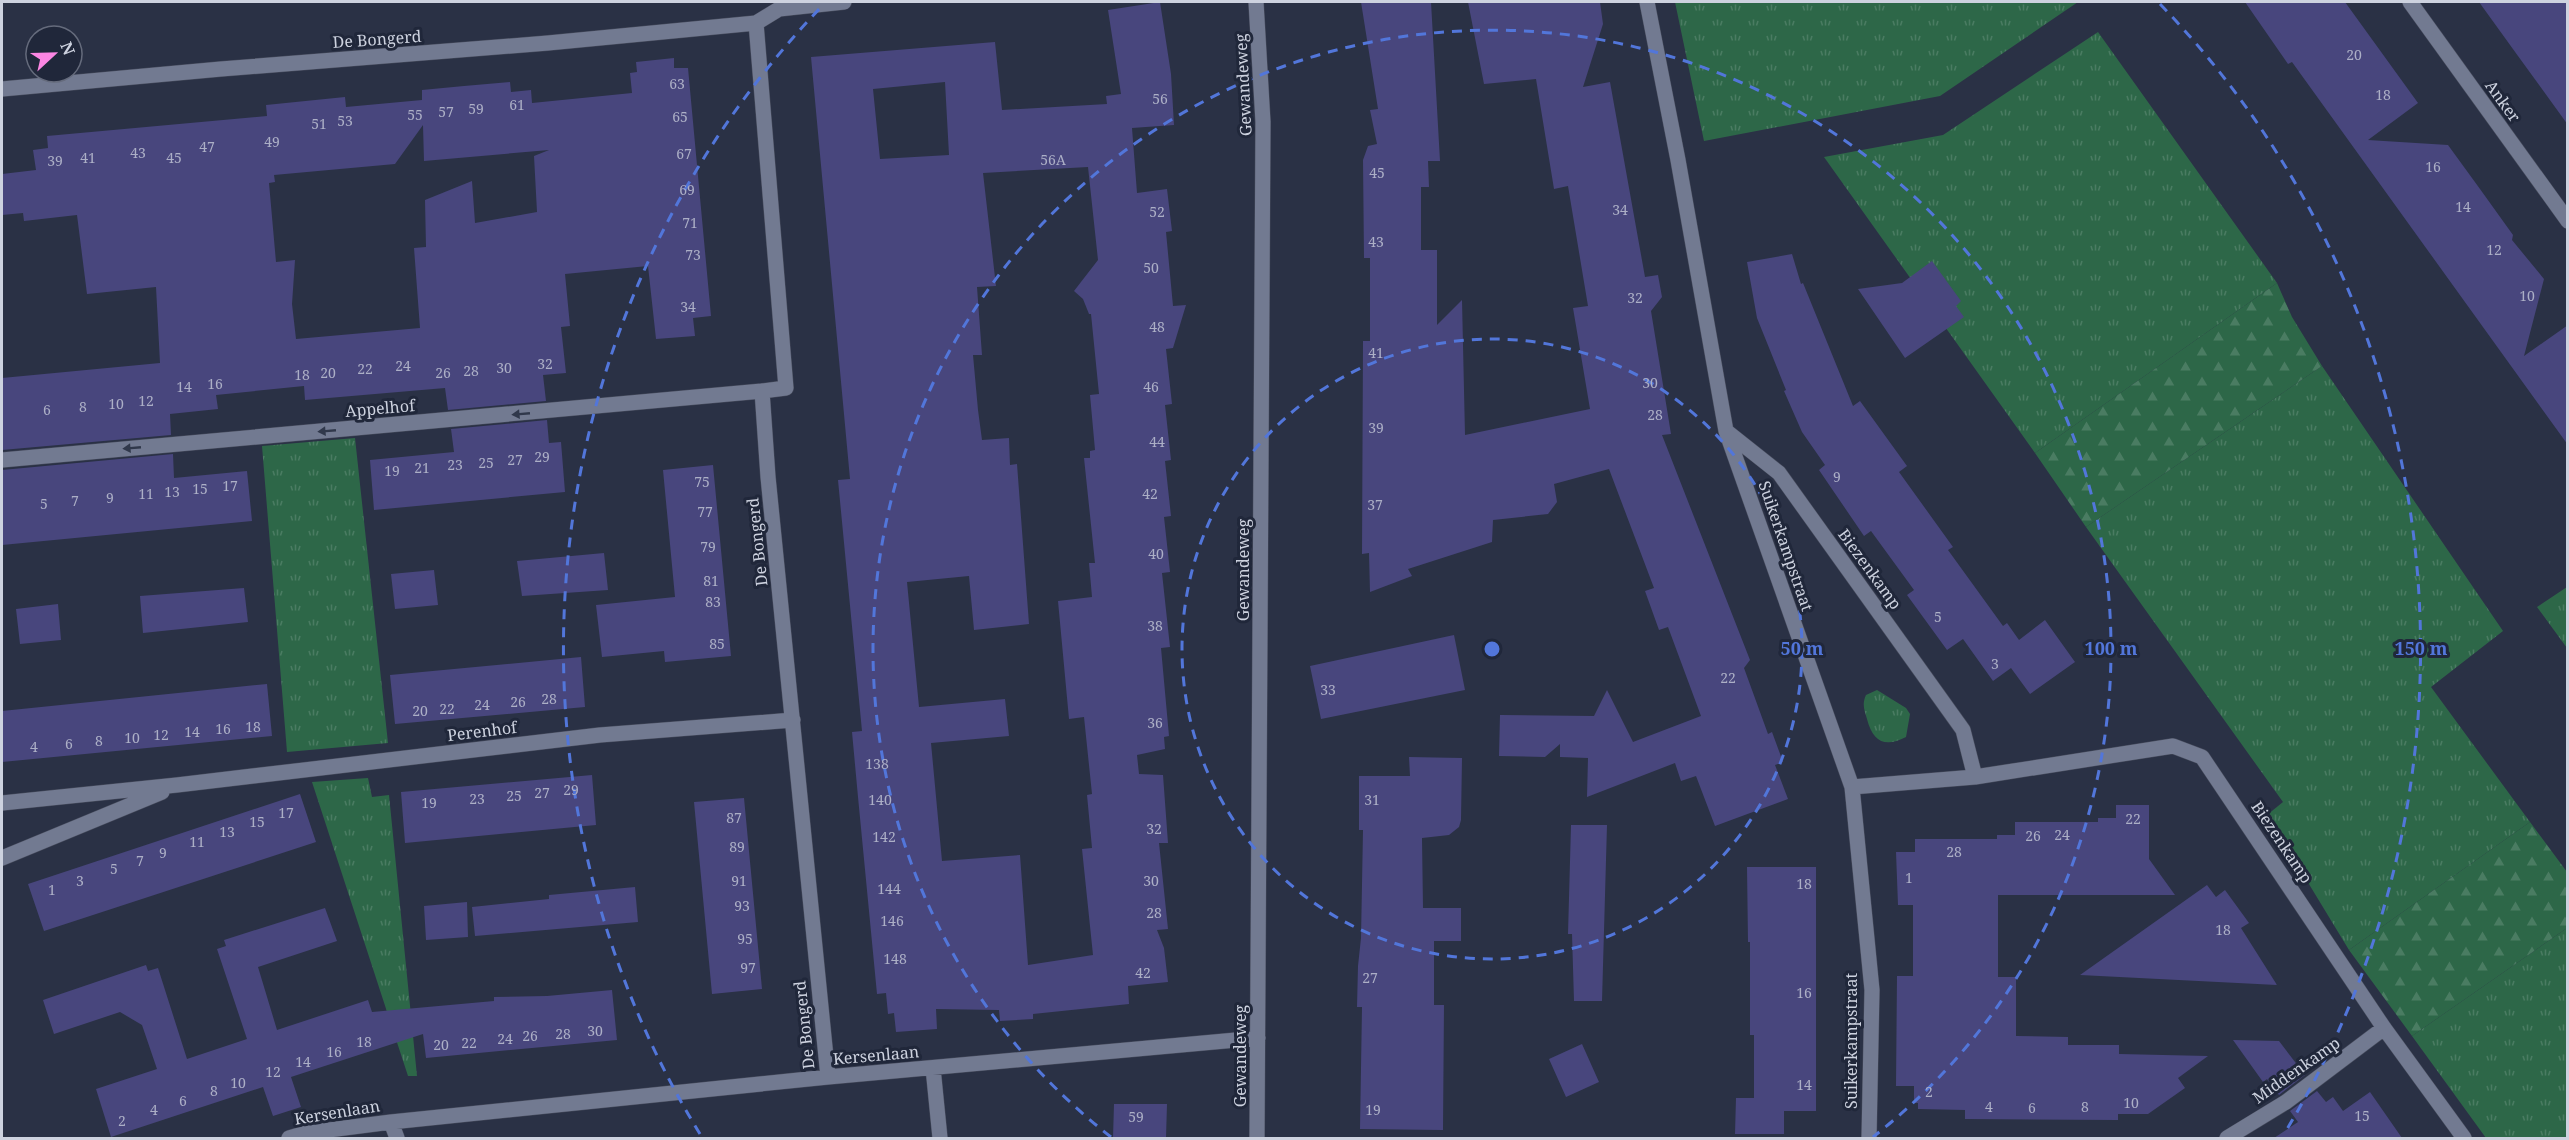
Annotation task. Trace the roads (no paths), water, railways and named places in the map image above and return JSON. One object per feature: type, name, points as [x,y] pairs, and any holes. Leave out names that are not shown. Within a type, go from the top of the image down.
[{"type":"street","name":"De Bongerd","points":[[2,89],[548,43],[756,22],[779,9],[844,2]]},
{"type":"street","name":"Gewandeweg","points":[[1256,2],[1263,122],[1257,1138]]},
{"type":"street","name":"Suikerkampstraat","points":[[1647,2],[1678,160],[1726,431],[1852,787],[1872,990],[1869,1138]]},
{"type":"street","name":"Anker","points":[[2410,2],[2568,221]]},
{"type":"street","points":[[756,22],[786,388],[762,391]]},
{"type":"street","name":"De Bongerd","points":[[762,391],[768,477],[828,1077]]},
{"type":"street","name":"Appelhof","points":[[2,460],[762,391]]},
{"type":"street","name":"Biezenkamp","points":[[1726,431],[1779,473],[1963,730],[1975,777]]},
{"type":"street","name":"Perenhof","points":[[2,803],[177,785],[600,735],[793,720]]},
{"type":"street","name":"Biezenkamp","points":[[1852,787],[1975,777],[2173,746],[2202,757],[2384,1028],[2464,1138]]},
{"type":"street","name":"Perenhof","points":[[2,858],[177,785]]},
{"type":"street","name":"Middenkamp","points":[[2227,1138],[2286,1102],[2384,1028]]},
{"type":"street","name":"Kersenlaan","points":[[289,1138],[306,1132],[391,1122],[828,1077],[1258,1038]]},
{"type":"street","points":[[933,1068],[940,1138]]},
{"type":"street","name":"Kersenlaan","points":[[391,1122],[397,1138]]}]
